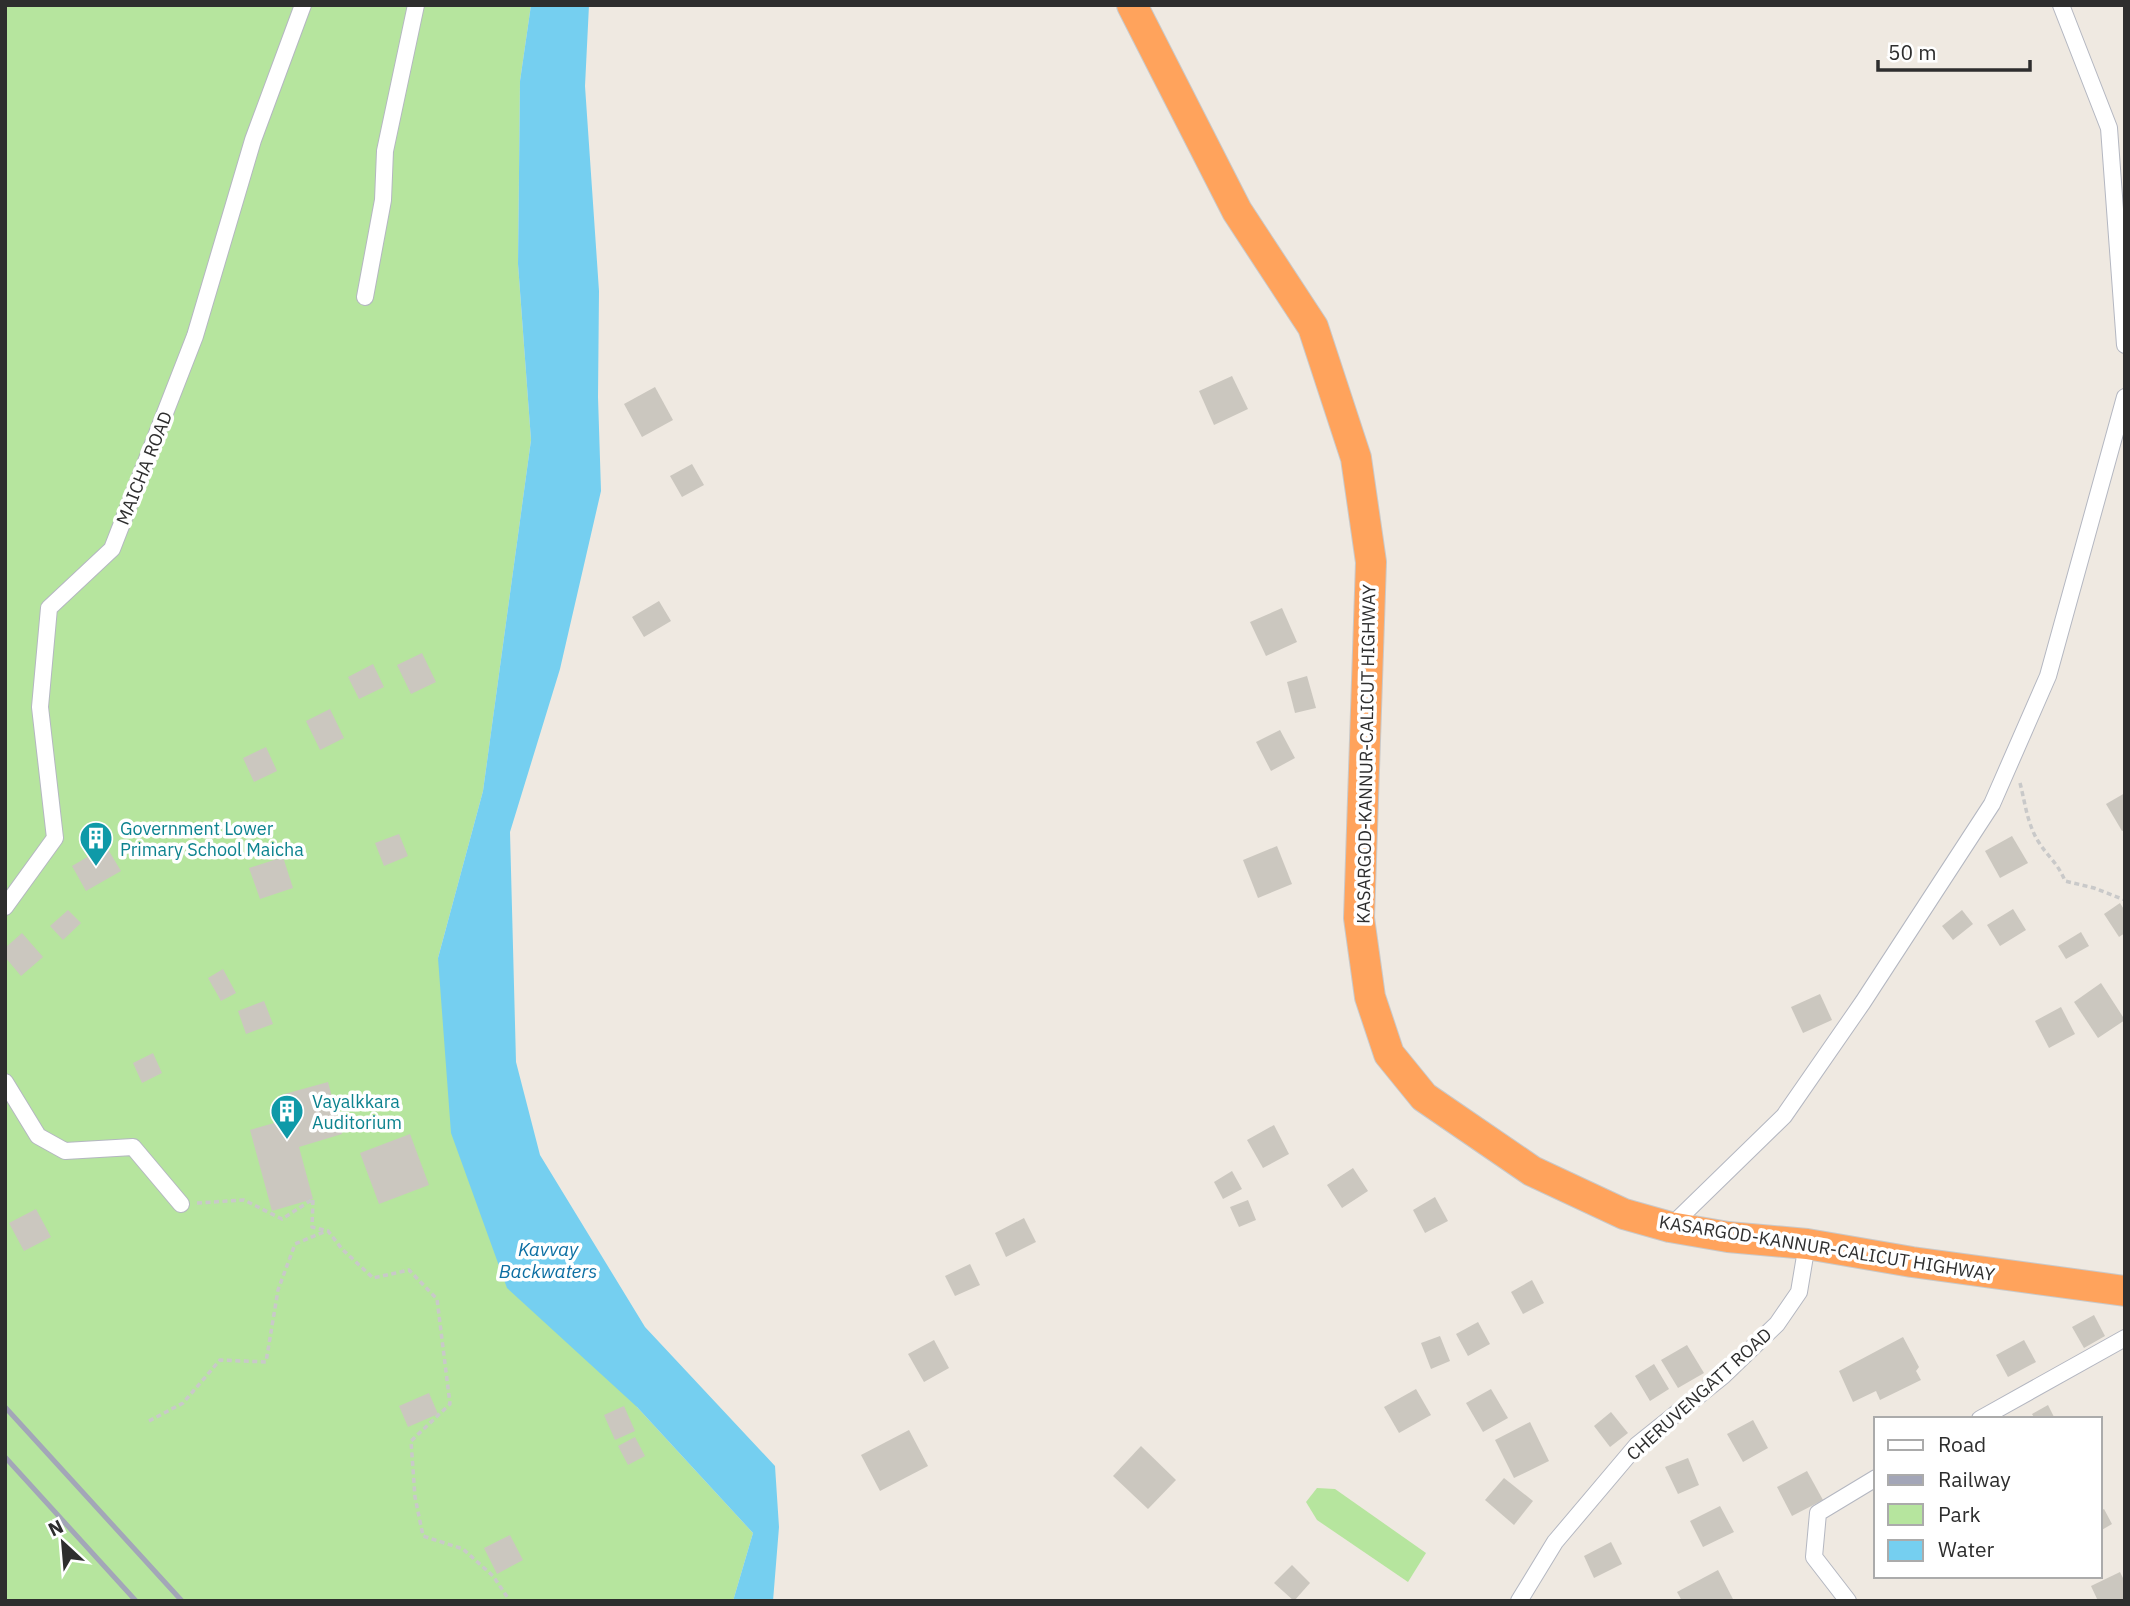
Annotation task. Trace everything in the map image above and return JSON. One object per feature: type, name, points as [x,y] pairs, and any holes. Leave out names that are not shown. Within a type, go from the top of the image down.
[{"type":"highway","name":"KASARGOD-KANNUR-CALICUT HIGHWAY","points":[[1132,5],[1237,211],[1313,327],[1356,458],[1371,562],[1359,918],[1370,997],[1390,1054],[1424,1097],[1532,1171],[1624,1214],[1670,1227],[1728,1237],[1807,1244],[1912,1262],[2125,1291]]},
{"type":"street","name":"MAICHA ROAD","points":[[5,907],[55,838],[40,707],[49,608],[112,549],[195,336],[253,140],[303,5]]},
{"type":"street","points":[[365,297],[383,200],[385,151],[416,5]]},
{"type":"street","points":[[2062,5],[2109,128],[2125,345]]},
{"type":"street","points":[[1670,1227],[1784,1116],[1863,1002],[1992,804],[2048,676],[2125,397]]},
{"type":"street","points":[[5,1082],[38,1136],[65,1151],[132,1147],[181,1204]]},
{"type":"street","name":"CHERUVENGATT ROAD","points":[[1519,1601],[1555,1542],[1637,1445],[1723,1376],[1777,1324],[1798,1292],[1807,1244]]},
{"type":"street","points":[[1984,1417],[2125,1338]]},
{"type":"street","points":[[1848,1601],[1814,1558],[1818,1513],[1874,1479]]},
{"type":"path","points":[[2009,765],[2019,778],[2029,821],[2038,842],[2059,867],[2065,881],[2125,900]]},
{"type":"path","points":[[181,1204],[244,1200],[282,1219],[313,1199],[312,1227],[328,1231],[342,1249],[373,1278],[409,1270],[437,1299],[450,1404],[411,1441],[415,1497],[423,1536],[463,1549],[493,1576],[510,1601]]},
{"type":"path","points":[[149,1422],[183,1403],[220,1360],[266,1362],[278,1290],[295,1244],[328,1231]]},
{"type":"green space","points":[[5,5],[531,5],[520,81],[518,264],[531,440],[483,791],[438,958],[637,1407],[753,1533],[733,1601],[5,1601]]},
{"type":"green space","points":[[1317,1488],[1335,1489],[1426,1553],[1408,1582],[1317,1520],[1306,1502]]},
{"type":"water","name":"Kavvay Backwaters","points":[[531,5],[589,5],[585,86],[599,291],[601,491],[560,669],[510,832],[516,1062],[540,1155],[645,1327],[775,1466],[779,1527],[773,1601],[733,1601],[753,1533],[637,1407],[507,1288],[451,1133],[438,958],[483,791],[531,440],[518,264],[520,81]]},
{"type":"building","points":[[1232,376],[1248,409],[1214,425],[1199,391]]},
{"type":"building","points":[[655,387],[673,420],[642,437],[624,404]]},
{"type":"building","points":[[692,464],[704,485],[682,497],[670,476]]},
{"type":"building","points":[[659,601],[671,621],[644,637],[632,617]]},
{"type":"building","points":[[1282,608],[1297,642],[1266,656],[1250,622]]},
{"type":"building","points":[[422,653],[436,682],[411,694],[397,665]]},
{"type":"building","points":[[373,664],[384,687],[359,699],[348,677]]},
{"type":"building","points":[[1307,676],[1316,708],[1295,713],[1287,682]]},
{"type":"building","points":[[330,709],[344,738],[320,750],[306,721]]},
{"type":"building","points":[[1280,730],[1295,758],[1271,771],[1256,742]]},
{"type":"building","points":[[266,747],[277,771],[254,782],[243,758]]},
{"type":"building","points":[[2125,793],[2125,830],[2122,831],[2106,804]]},
{"type":"building","points":[[399,834],[408,856],[384,866],[375,843]]},
{"type":"building","points":[[2012,836],[2028,863],[2000,878],[1985,851]]},
{"type":"building","name":"Government Lower Primary School Maicha","points":[[106,846],[121,871],[86,891],[72,866]]},
{"type":"building","points":[[1277,846],[1292,884],[1258,898],[1243,860]]},
{"type":"building","points":[[283,857],[293,888],[260,899],[249,868]]},
{"type":"building","points":[[2120,903],[2125,911],[2125,933],[2119,937],[2104,914]]},
{"type":"building","points":[[2013,909],[2026,930],[2000,946],[1987,925]]},
{"type":"building","points":[[68,910],[81,923],[63,940],[50,926]]},
{"type":"building","points":[[1962,910],[1973,924],[1953,940],[1942,926]]},
{"type":"building","points":[[2081,932],[2089,946],[2066,959],[2058,946]]},
{"type":"building","points":[[22,933],[43,957],[21,976],[5,957],[5,948]]},
{"type":"building","points":[[223,969],[236,993],[221,1001],[208,978]]},
{"type":"building","points":[[2101,983],[2125,1020],[2098,1038],[2074,1002]]},
{"type":"building","points":[[1820,994],[1832,1020],[1803,1033],[1791,1007]]},
{"type":"building","points":[[264,1001],[273,1024],[246,1034],[238,1011]]},
{"type":"building","points":[[2061,1007],[2075,1034],[2049,1048],[2035,1021]]},
{"type":"building","points":[[153,1053],[162,1073],[142,1083],[133,1063]]},
{"type":"building","name":"Vayalkkara Auditorium","points":[[328,1082],[342,1134],[299,1147],[313,1199],[272,1211],[250,1130],[288,1119],[281,1095]]},
{"type":"building","points":[[1274,1125],[1289,1154],[1263,1168],[1247,1140]]},
{"type":"building","points":[[410,1134],[429,1185],[379,1204],[360,1153]]},
{"type":"building","points":[[1353,1168],[1368,1191],[1342,1208],[1327,1185]]},
{"type":"building","points":[[1232,1171],[1242,1189],[1223,1199],[1214,1182]]},
{"type":"building","points":[[1435,1197],[1448,1221],[1425,1233],[1413,1210]]},
{"type":"building","points":[[1248,1200],[1256,1220],[1239,1227],[1230,1207]]},
{"type":"building","points":[[36,1209],[51,1237],[24,1251],[9,1223]]},
{"type":"building","points":[[1024,1218],[1036,1242],[1006,1257],[995,1233]]},
{"type":"building","points":[[970,1264],[980,1285],[955,1296],[945,1276]]},
{"type":"building","points":[[1532,1280],[1544,1303],[1523,1314],[1511,1292]]},
{"type":"building","points":[[2094,1315],[2105,1336],[2084,1348],[2072,1327]]},
{"type":"building","points":[[1478,1322],[1490,1344],[1468,1356],[1456,1334]]},
{"type":"building","points":[[1440,1336],[1450,1361],[1431,1369],[1421,1343]]},
{"type":"building","points":[[1903,1337],[1919,1367],[1916,1371],[1921,1380],[1880,1400],[1876,1391],[1853,1402],[1839,1371]]},
{"type":"building","points":[[934,1340],[949,1368],[924,1382],[908,1354]]},
{"type":"building","points":[[2024,1340],[2036,1362],[2008,1377],[1996,1355]]},
{"type":"building","points":[[1687,1345],[1704,1373],[1678,1388],[1661,1360]]},
{"type":"building","points":[[1654,1364],[1669,1389],[1650,1401],[1635,1376]]},
{"type":"building","points":[[1416,1389],[1431,1415],[1399,1433],[1384,1407]]},
{"type":"building","points":[[1491,1389],[1508,1418],[1483,1432],[1466,1403]]},
{"type":"building","points":[[429,1393],[438,1414],[408,1427],[399,1406]]},
{"type":"building","points":[[2048,1405],[2054,1417],[2034,1417],[2032,1414]]},
{"type":"building","points":[[624,1406],[635,1431],[615,1440],[604,1415]]},
{"type":"building","points":[[1611,1412],[1628,1433],[1610,1447],[1594,1426]]},
{"type":"building","points":[[1753,1420],[1768,1448],[1743,1462],[1727,1434]]},
{"type":"building","points":[[1530,1422],[1549,1461],[1514,1478],[1495,1440]]},
{"type":"building","points":[[909,1430],[928,1466],[880,1491],[861,1455]]},
{"type":"building","points":[[635,1437],[645,1456],[628,1465],[618,1446]]},
{"type":"building","points":[[1141,1446],[1176,1480],[1148,1509],[1113,1476]]},
{"type":"building","points":[[1688,1458],[1699,1485],[1678,1494],[1665,1467]]},
{"type":"building","points":[[1807,1471],[1823,1500],[1792,1516],[1777,1487]]},
{"type":"building","points":[[1504,1478],[1533,1501],[1514,1525],[1485,1500]]},
{"type":"building","points":[[1720,1506],[1734,1532],[1703,1547],[1690,1521]]},
{"type":"building","points":[[2104,1509],[2112,1524],[2102,1530]]},
{"type":"building","points":[[510,1535],[523,1560],[497,1574],[484,1548]]},
{"type":"building","points":[[1611,1542],[1622,1564],[1594,1578],[1584,1556]]},
{"type":"building","points":[[1292,1565],[1310,1583],[1294,1601],[1274,1583]]},
{"type":"building","points":[[1718,1570],[1734,1601],[1682,1601],[1677,1592]]},
{"type":"building","points":[[2120,1572],[2125,1582],[2125,1601],[2098,1601],[2091,1586]]},
{"type":"railway","points":[[5,1407],[182,1601]]},
{"type":"railway","points":[[5,1457],[136,1601]]},
{"type":"place","name":"Government Lower Primary School Maicha","points":[[96,868]]},
{"type":"place","name":"Vayalkkara Auditorium","points":[[287,1141]]}]
